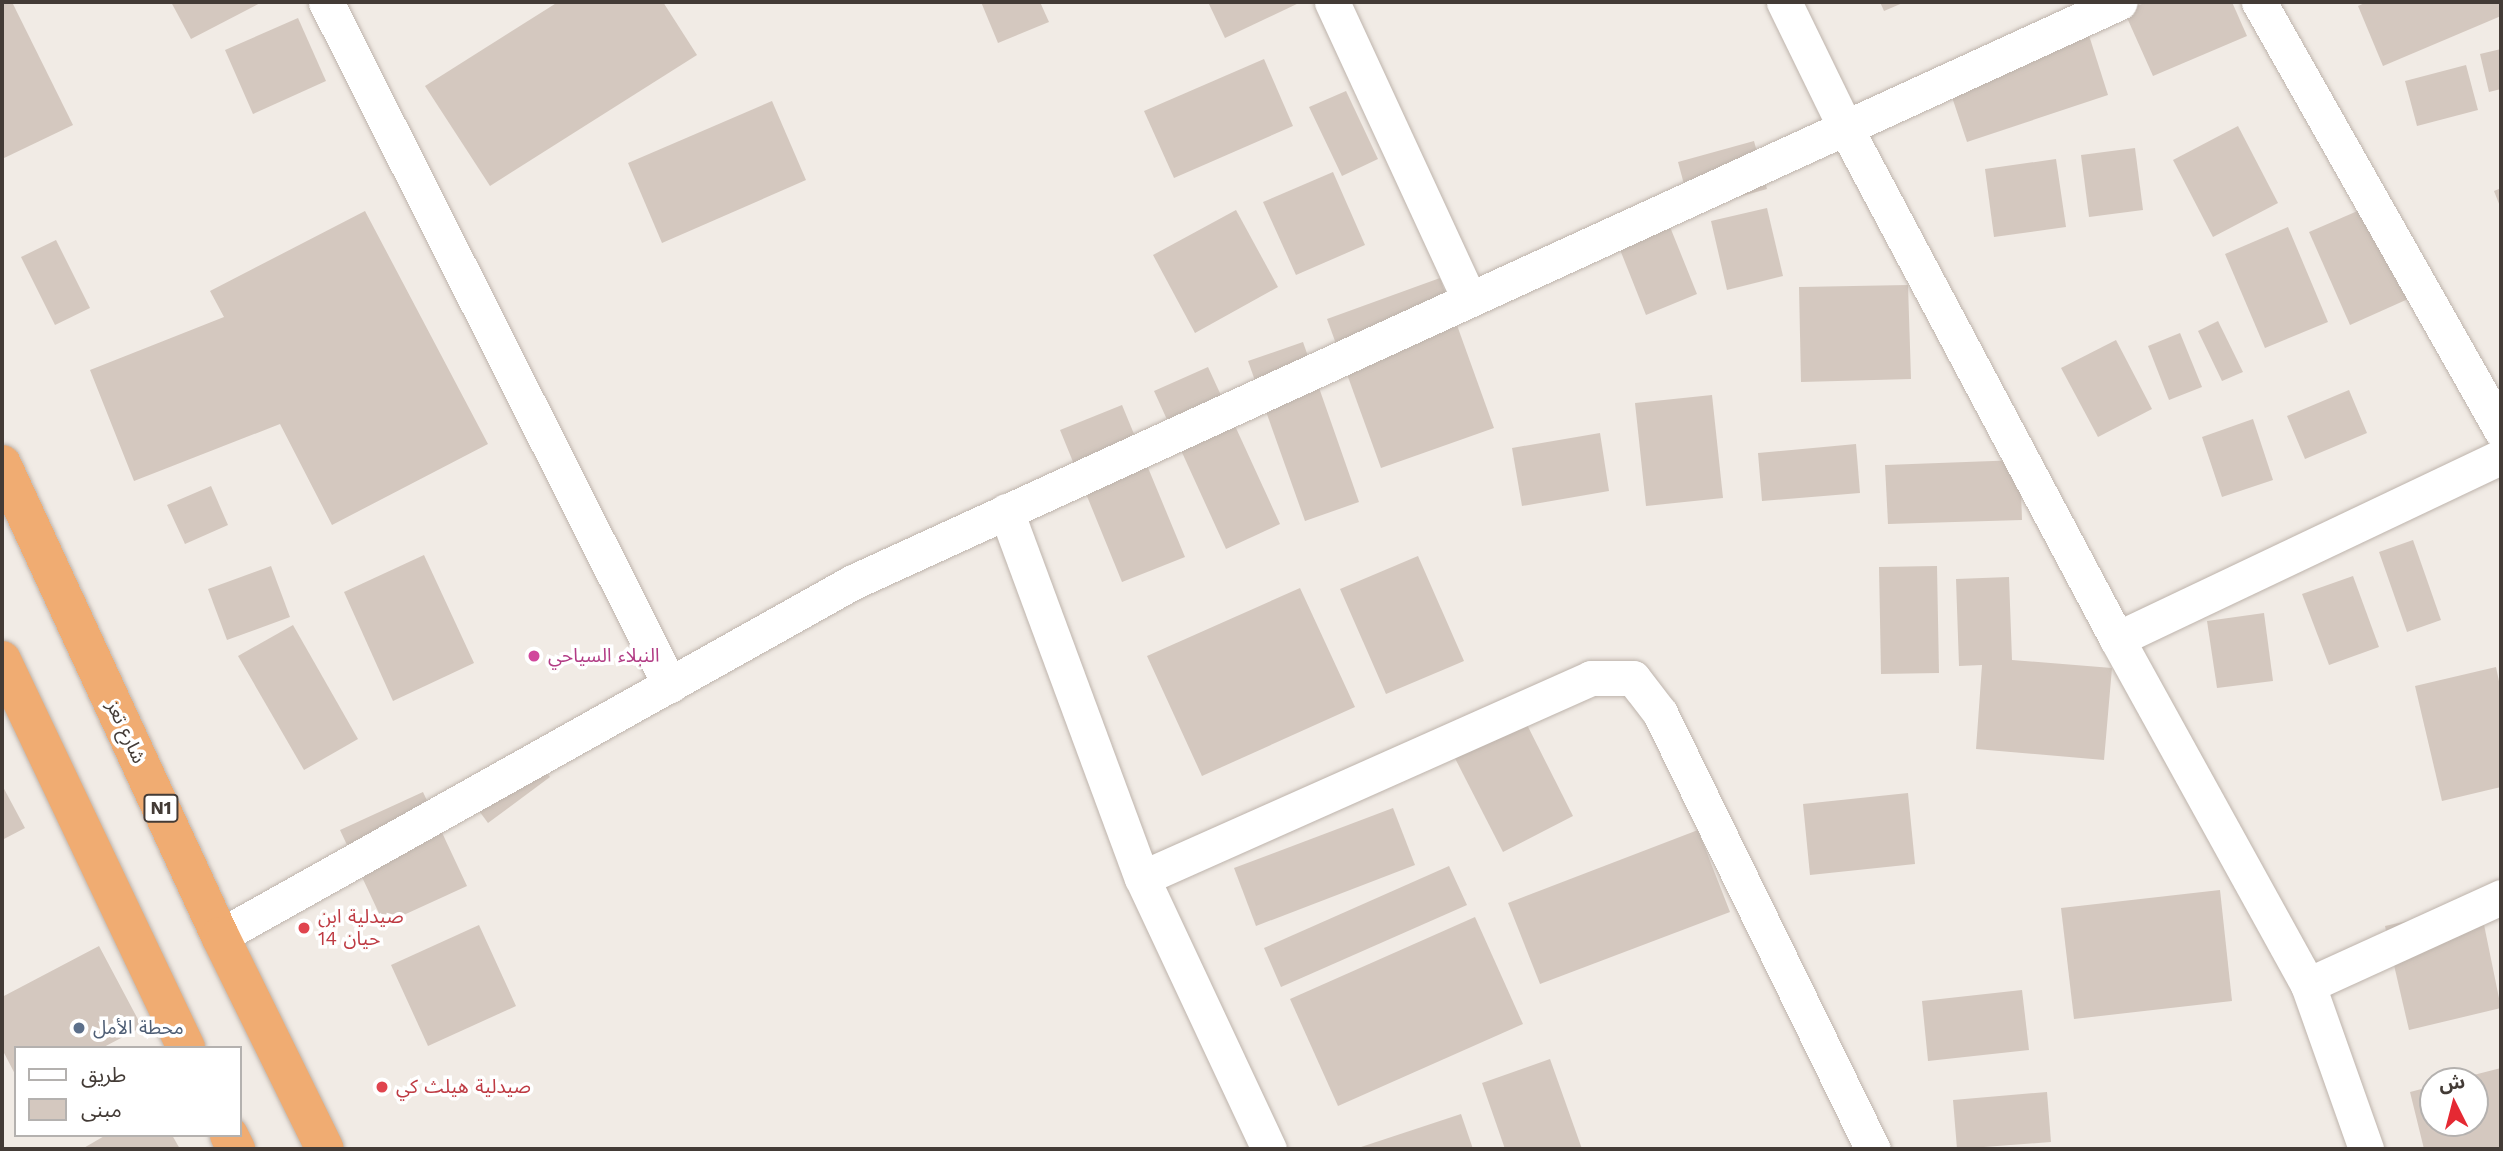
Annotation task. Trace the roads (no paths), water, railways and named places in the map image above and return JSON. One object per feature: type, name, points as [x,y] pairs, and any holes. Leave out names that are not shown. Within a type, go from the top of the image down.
[{"type":"highway","name":"شارع تعز","points":[[2,464],[220,936],[325,1149]]},
{"type":"highway","points":[[2,660],[185,1046]]},
{"type":"street","points":[[326,2],[670,685]]},
{"type":"street","points":[[1332,2],[1469,299]]},
{"type":"street","points":[[1784,2],[1844,125],[2117,639],[2308,985],[2366,1149]]},
{"type":"street","points":[[220,936],[853,582],[1844,125],[2120,2]]},
{"type":"street","points":[[2259,2],[2501,430]]},
{"type":"street","points":[[2117,639],[2501,457]]},
{"type":"street","points":[[1006,511],[1142,878],[1269,1149]]},
{"type":"street","points":[[1142,878],[1591,678],[1633,678],[1660,713],[1873,1149]]},
{"type":"street","points":[[2308,985],[2501,897]]},
{"type":"place","name":"النبلاء السياحي","points":[[534,656]]},
{"type":"place","name":"صيدلية ابن حيان 14","points":[[304,928]]},
{"type":"place","name":"محطة الأمل","points":[[79,1028]]},
{"type":"place","name":"صيدلية هيلث كي","points":[[382,1087]]}]
